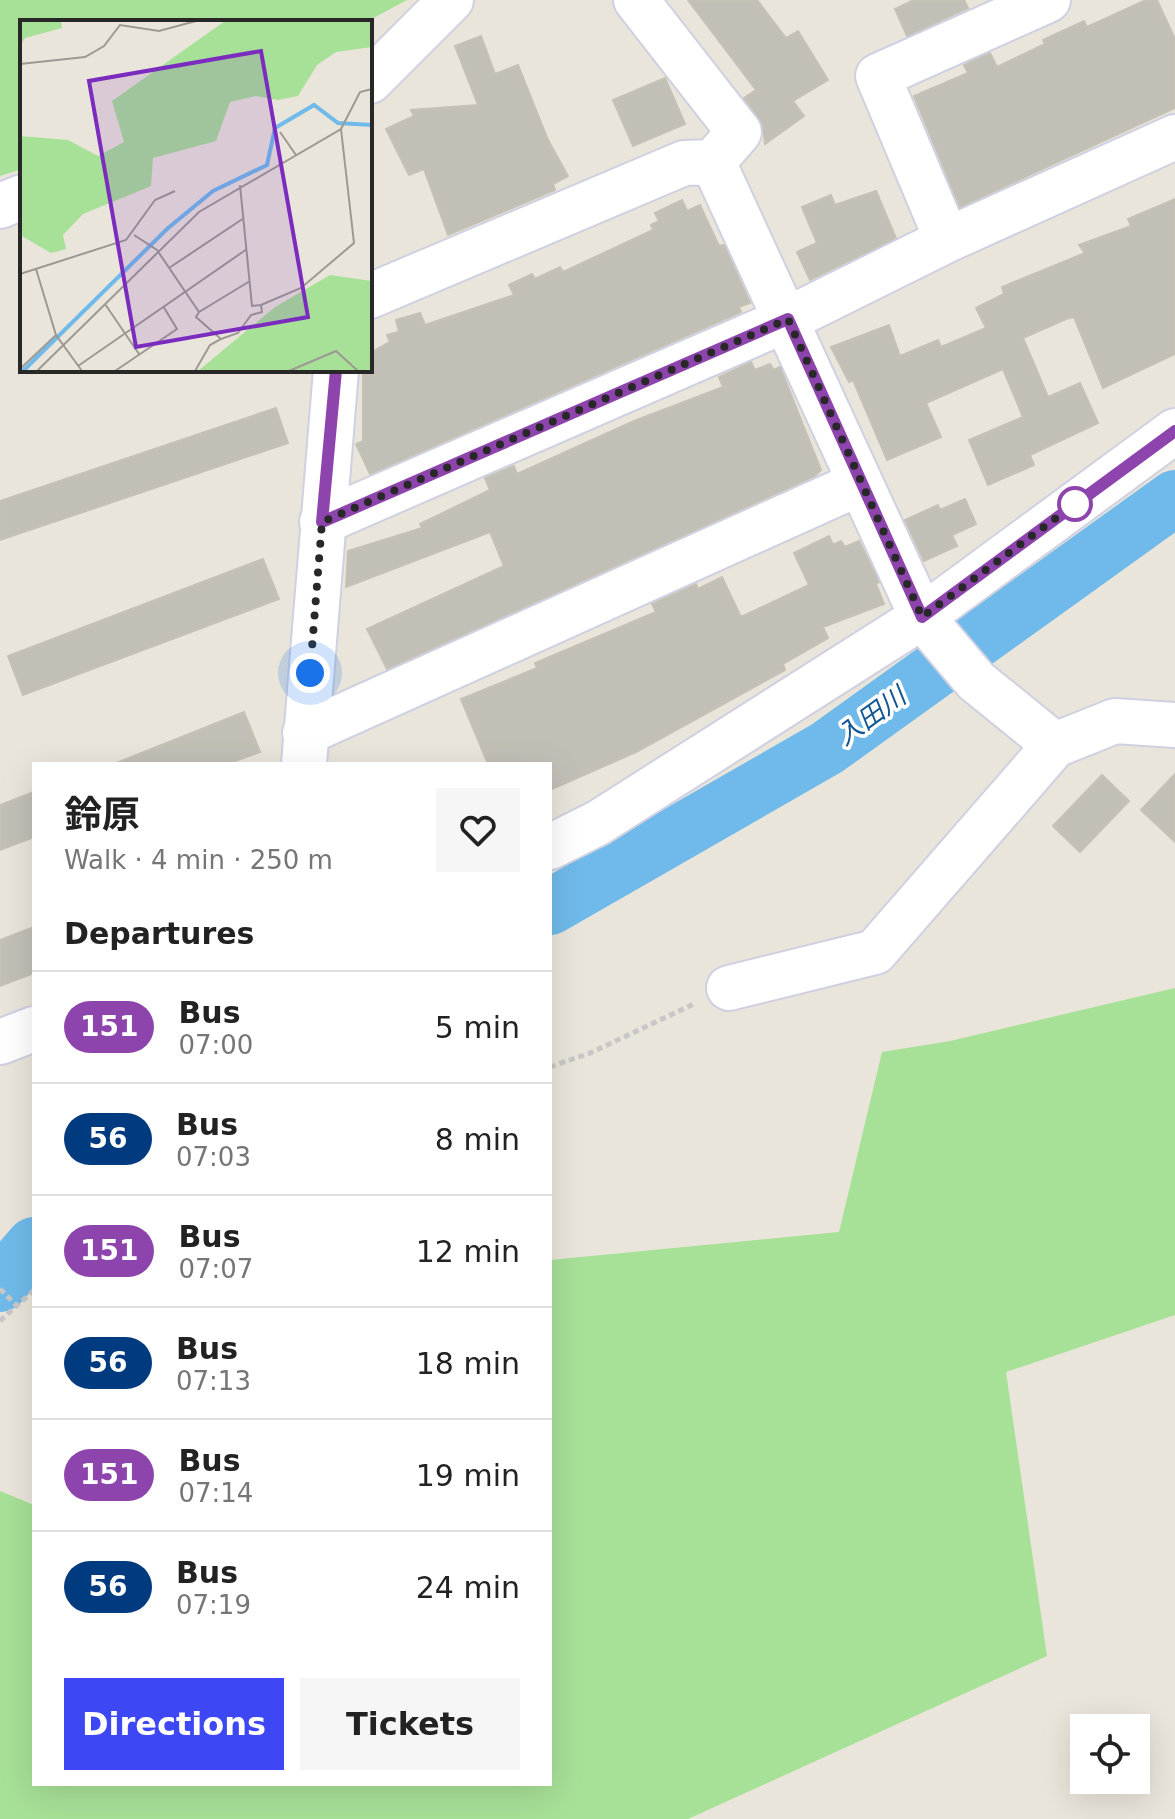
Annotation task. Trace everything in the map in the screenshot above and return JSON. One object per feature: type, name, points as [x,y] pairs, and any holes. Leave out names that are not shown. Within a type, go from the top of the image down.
[{"type":"street","points":[[372,79],[451,0]]},
{"type":"street","points":[[372,295],[684,163],[713,162],[739,132],[636,0]]},
{"type":"street","points":[[947,240],[878,76],[1048,0]]},
{"type":"street","points":[[322,522],[788,319],[947,240],[1175,137]]},
{"type":"street","points":[[713,162],[788,319],[860,483],[934,632],[976,681],[1055,745]]},
{"type":"street","points":[[0,206],[20,198]]},
{"type":"street","points":[[304,748],[336,372]]},
{"type":"street","points":[[552,846],[598,823],[934,632],[1175,431]]},
{"type":"street","points":[[304,748],[860,483]]},
{"type":"street","points":[[729,988],[875,952],[1055,745],[1115,721],[1175,725]]},
{"type":"street","points":[[0,1042],[32,1030]]},
{"type":"path","points":[[552,1066],[590,1053],[729,988]]},
{"type":"path","points":[[0,1289],[15,1304]]},
{"type":"path","points":[[0,1321],[32,1291]]},
{"type":"green space","points":[[0,0],[407,0],[370,20],[20,20],[20,170],[0,176]]},
{"type":"green space","points":[[1175,988],[1175,1315],[1006,1372],[1047,1656],[688,1819],[0,1819],[0,1491],[32,1504],[32,1786],[552,1786],[552,1260],[839,1232],[882,1052],[950,1041]]},
{"type":"building","points":[[688,0],[757,0],[786,38],[798,31],[828,80],[793,101],[804,116],[765,144],[763,126],[744,98],[756,90]]},
{"type":"building","points":[[914,0],[964,0],[968,8],[907,36],[895,9]]},
{"type":"building","points":[[1146,0],[1157,0],[1175,39],[1175,108],[960,207],[914,96],[968,73],[964,65],[990,53],[997,67],[1084,21],[1087,27]]},
{"type":"building","points":[[481,36],[495,74],[518,65],[548,140],[568,176],[553,184],[555,190],[448,235],[424,169],[409,175],[386,129],[414,116],[411,110],[478,105],[455,46]]},
{"type":"building","points":[[665,78],[685,124],[633,146],[613,100]]},
{"type":"building","points":[[876,191],[896,238],[810,280],[797,252],[817,243],[802,207],[831,195],[835,205]]},
{"type":"building","points":[[1175,199],[1175,354],[1103,388],[1074,317],[1066,319],[1023,338],[1048,397],[1080,383],[1098,423],[1030,455],[1034,465],[988,485],[969,440],[1023,417],[1003,369],[926,403],[941,437],[887,460],[853,380],[849,382],[831,347],[889,325],[900,356],[938,340],[941,347],[986,328],[976,308],[1004,294],[1002,287],[1085,253],[1079,245],[1131,226],[1128,219]]},
{"type":"building","points":[[682,200],[687,211],[700,205],[719,246],[724,245],[750,303],[739,307],[741,312],[370,474],[356,444],[363,441],[363,372],[372,372],[372,352],[390,342],[387,335],[399,332],[396,320],[420,313],[425,325],[514,295],[509,285],[532,274],[535,279],[560,267],[563,272],[653,230],[651,225],[659,221],[655,213]]},
{"type":"building","points":[[751,362],[755,370],[770,364],[774,370],[780,367],[821,470],[815,476],[387,669],[367,629],[504,566],[490,532],[346,587],[348,551],[422,528],[420,524],[490,490],[485,478],[514,466],[517,474],[634,421],[723,387],[719,377]]},
{"type":"building","points":[[276,408],[288,443],[0,540],[0,501]]},
{"type":"building","points":[[965,499],[976,524],[952,535],[957,546],[924,561],[905,520],[938,505],[940,510]]},
{"type":"building","points":[[829,536],[833,545],[841,541],[845,547],[859,541],[879,582],[876,584],[884,604],[823,627],[828,638],[783,664],[785,670],[636,752],[552,789],[552,762],[487,762],[461,699],[537,668],[535,663],[656,612],[652,604],[696,584],[698,589],[722,577],[741,617],[809,585],[794,553]]},
{"type":"building","points":[[263,559],[279,599],[23,695],[8,656]]},
{"type":"building","points":[[244,712],[260,752],[232,762],[119,762]]},
{"type":"building","points":[[1175,774],[1175,842],[1141,810]]},
{"type":"building","points":[[1102,775],[1129,801],[1080,852],[1053,826]]},
{"type":"building","points":[[32,793],[32,838],[0,850],[0,805]]},
{"type":"building","points":[[32,928],[32,974],[0,986],[0,940]]},
{"type":"waterway","name":"入田川","points":[[552,906],[827,748],[1175,498]]},
{"type":"waterway","name":"入田川","points":[[0,1284],[32,1247]]},
{"type":"bus line","name":"151","points":[[336,372],[322,522],[788,319],[922,617],[1175,431]]},
{"type":"route","points":[[310,673],[322,522],[788,319],[922,617],[1075,504]]}]
